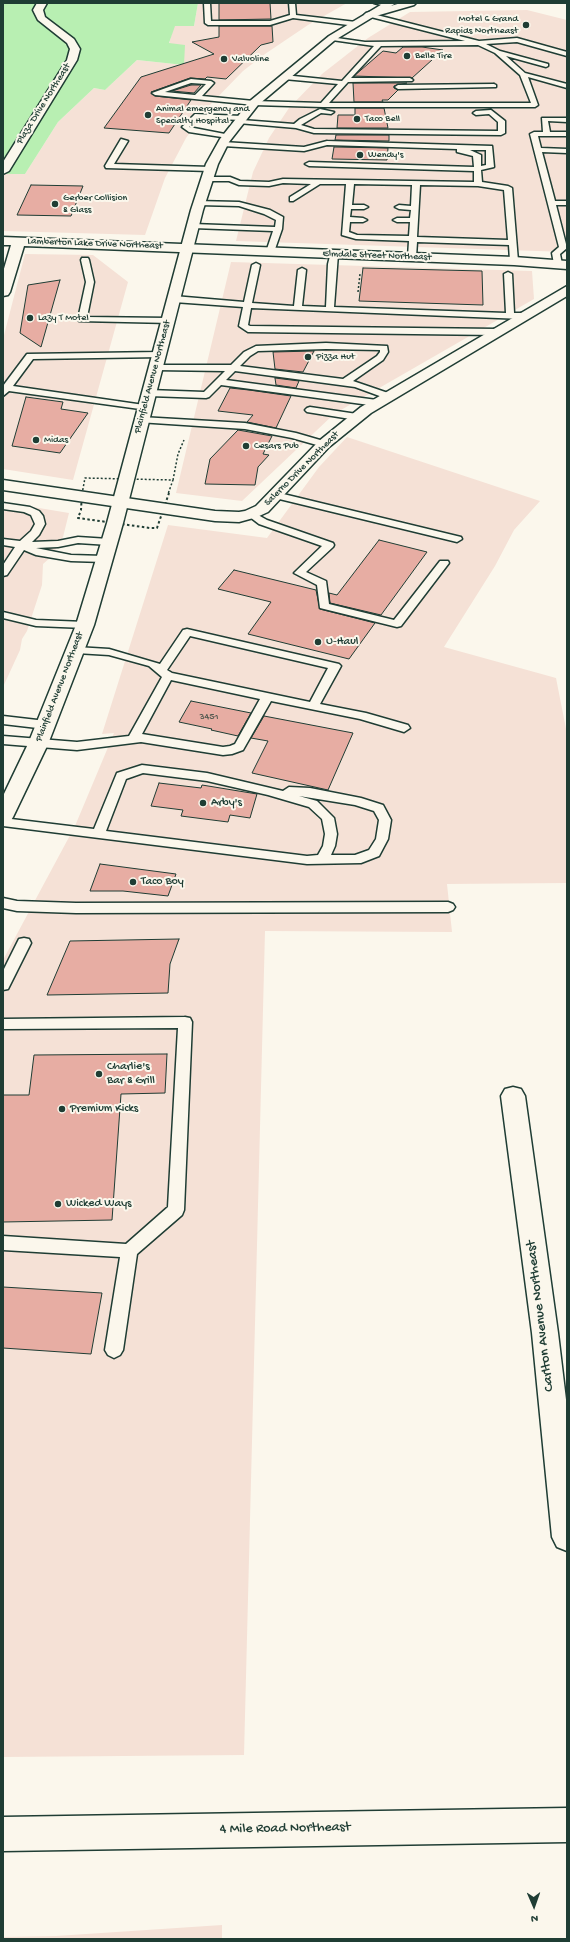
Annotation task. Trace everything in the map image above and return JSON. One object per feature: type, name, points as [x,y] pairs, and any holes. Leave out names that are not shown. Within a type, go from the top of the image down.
[{"type":"main road","name":"Plaza Drive Northeast","points":[[3,170],[72,60],[75,49],[71,41],[41,18],[38,10],[42,3]]},
{"type":"main road","points":[[369,15],[411,3]]},
{"type":"main road","name":"Plainfield Avenue Northeast","points":[[3,817],[38,744],[76,650],[120,503],[142,414],[158,361],[193,226],[209,174],[225,140],[254,103],[284,77],[332,38],[390,4]]},
{"type":"main road","name":"Lamberton Lake Drive Northeast","points":[[3,241],[187,248]]},
{"type":"main road","points":[[3,292],[19,241]]},
{"type":"main road","name":"Elmdale Street Northeast","points":[[187,248],[514,260],[563,265]]},
{"type":"main road","name":"Salerno Drive Northeast","points":[[3,485],[215,516],[239,517],[251,514],[262,509],[324,444],[383,399],[497,332],[517,316],[567,290]]},
{"type":"main road","name":"Carlton Avenue Northeast","points":[[514,1096],[545,1333],[567,1537]]},
{"type":"main road","name":"4 Mile Road Northeast","points":[[3,1834],[567,1825]]},
{"type":"lane","points":[[207,3],[208,24],[270,23],[293,16],[356,24]]},
{"type":"lane","points":[[292,3],[293,16]]},
{"type":"lane","points":[[377,3],[390,4]]},
{"type":"lane","points":[[369,15],[479,43],[497,52],[546,65]]},
{"type":"lane","points":[[332,38],[365,44],[479,43],[517,40],[567,54]]},
{"type":"lane","points":[[323,105],[335,96],[343,83],[380,44]]},
{"type":"lane","points":[[497,52],[523,74],[567,86]]},
{"type":"lane","points":[[197,97],[211,83],[191,81],[155,93],[254,103],[323,105],[535,105],[523,74]]},
{"type":"lane","points":[[284,77],[343,83],[372,88]]},
{"type":"lane","points":[[343,83],[412,80],[418,86]]},
{"type":"lane","points":[[398,88],[418,86],[494,86]]},
{"type":"lane","points":[[495,96],[497,105]]},
{"type":"lane","points":[[491,112],[497,105]]},
{"type":"lane","points":[[124,141],[109,166],[209,174],[230,179],[239,183],[269,184],[314,173],[476,169],[490,167],[489,148],[327,143],[304,149],[225,140],[189,130],[185,127],[195,116],[296,126],[314,131],[501,133],[502,121],[491,112],[320,112],[302,120],[296,126]]},
{"type":"lane","points":[[547,134],[544,120],[567,120]]},
{"type":"lane","points":[[304,149],[314,131]]},
{"type":"lane","points":[[563,265],[556,253],[565,248],[551,203],[534,134],[567,134]]},
{"type":"lane","points":[[327,143],[340,146],[465,150],[477,155],[476,169],[478,184]]},
{"type":"lane","points":[[304,149],[314,173]]},
{"type":"lane","points":[[537,150],[567,151]]},
{"type":"lane","points":[[314,173],[350,182],[478,184],[508,188],[514,260]]},
{"type":"lane","points":[[293,199],[314,173]]},
{"type":"lane","points":[[350,182],[345,233],[356,237],[513,243]]},
{"type":"lane","points":[[412,257],[416,182]]},
{"type":"lane","points":[[200,203],[239,204],[267,212],[280,219],[270,252]]},
{"type":"lane","points":[[551,203],[567,203]]},
{"type":"lane","points":[[267,212],[277,206]]},
{"type":"lane","points":[[348,207],[364,207]]},
{"type":"lane","points":[[399,208],[414,208]]},
{"type":"lane","points":[[347,219],[363,220]]},
{"type":"lane","points":[[396,220],[414,220]]},
{"type":"lane","points":[[193,226],[278,229]]},
{"type":"lane","points":[[330,309],[332,264],[334,254]]},
{"type":"lane","points":[[85,260],[90,282],[82,319],[168,321]]},
{"type":"lane","points":[[256,265],[243,326],[255,330],[497,332]]},
{"type":"lane","points":[[298,308],[302,270]]},
{"type":"lane","points":[[174,299],[223,302],[247,306],[517,316],[508,274]]},
{"type":"lane","points":[[149,393],[206,395],[246,354],[256,349],[326,346],[384,348],[384,352],[380,358],[345,382]]},
{"type":"lane","points":[[324,444],[293,435],[245,426],[142,414],[5,391],[30,356],[158,361],[232,368],[356,384],[383,399]]},
{"type":"lane","points":[[219,382],[383,399]]},
{"type":"lane","points":[[310,410],[358,417]]},
{"type":"lane","points":[[275,495],[457,539]]},
{"type":"lane","points":[[3,506],[26,509],[35,513],[39,518],[40,524],[35,533],[22,545],[3,573]]},
{"type":"lane","points":[[251,514],[263,522],[329,545],[299,573],[322,583],[324,606],[396,624],[444,563]]},
{"type":"lane","points":[[3,542],[22,545],[58,544],[78,540],[109,542]]},
{"type":"lane","points":[[22,545],[36,552],[71,558],[104,559]]},
{"type":"lane","points":[[3,615],[36,623],[84,625]]},
{"type":"lane","points":[[134,738],[164,673],[187,632],[335,666],[313,706]]},
{"type":"lane","points":[[76,650],[109,652],[153,664],[164,673],[404,728]]},
{"type":"lane","points":[[3,740],[77,746],[141,738],[223,751],[232,750],[239,747],[267,697]]},
{"type":"lane","points":[[3,720],[46,725]]},
{"type":"lane","points":[[99,833],[121,776],[142,769],[206,777],[270,791],[313,804],[328,818],[331,834],[329,846],[323,859]]},
{"type":"lane","points":[[3,822],[307,860],[356,860],[374,854],[382,839],[385,820],[379,808],[357,801],[310,792],[270,791]]},
{"type":"lane","points":[[3,903],[17,906],[76,908],[448,907]]},
{"type":"lane","points":[[3,985],[24,944]]},
{"type":"lane","points":[[3,1024],[185,1022],[176,1210],[129,1251],[114,1350]]},
{"type":"lane","points":[[3,1243],[129,1251]]},
{"type":"path","points":[[358,294],[360,272]]},
{"type":"shaded area","points":[[198,3],[347,3],[308,25],[265,54],[243,71],[208,107],[186,138],[165,178],[145,235],[3,231],[3,174],[25,174],[58,122],[94,88],[105,90],[137,60],[184,65],[169,44],[174,26],[194,26]]},
{"type":"shaded area","points":[[527,10],[567,20],[567,252],[236,241],[253,172],[269,138],[289,108],[322,74],[368,38],[410,12]]},
{"type":"shaded area","points":[[25,254],[93,255],[128,282],[73,480],[3,469],[3,339]]},
{"type":"shaded area","points":[[231,262],[532,271],[534,299],[334,414],[242,501],[176,493]]},
{"type":"shaded area","points":[[347,437],[540,501],[514,530],[495,566],[444,647],[556,678],[567,734],[567,883],[447,884],[452,932],[265,931],[244,1755],[3,1757],[3,960],[75,826],[114,733],[102,734],[168,525],[267,538],[319,467]]},
{"type":"shaded area","points":[[3,502],[69,513],[63,537],[51,557],[43,564],[42,585],[27,631],[22,639],[20,650],[3,687]]},
{"type":"shaded area","points":[[222,1925],[222,1939],[3,1939],[3,1937],[56,1936]]},
{"type":"green space","points":[[3,3],[198,3],[194,26],[175,26],[169,43],[185,45],[184,65],[137,60],[105,90],[94,88],[58,122],[25,174],[3,174]]},
{"type":"building","points":[[219,3],[270,3],[271,19],[219,20]]},
{"type":"building","points":[[219,26],[272,26],[273,42],[261,45],[226,79],[207,77],[205,79],[190,78],[151,92],[155,96],[191,100],[169,133],[104,128],[141,77],[214,54],[192,42],[219,37]]},
{"type":"building","name":"Belle Tire","points":[[403,47],[422,47],[443,50],[412,78],[354,76],[383,51],[396,53]]},
{"type":"building","points":[[353,83],[407,83],[394,86],[394,88],[398,90],[388,100],[382,100],[383,102],[354,102]]},
{"type":"building","points":[[191,85],[201,85],[194,93],[172,91]]},
{"type":"building","points":[[355,108],[384,108],[388,128],[337,128],[338,115],[355,115]]},
{"type":"building","points":[[336,135],[389,135],[389,141],[335,140]]},
{"type":"building","name":"Wendy's","points":[[334,147],[388,148],[387,160],[332,159]]},
{"type":"building","points":[[31,185],[83,186],[71,216],[17,215]]},
{"type":"building","points":[[363,268],[482,271],[483,305],[359,301]]},
{"type":"building","points":[[60,280],[41,347],[20,333],[28,285]]},
{"type":"building","points":[[314,351],[303,372],[275,369],[273,352]]},
{"type":"building","points":[[275,378],[299,381],[296,388],[276,385]]},
{"type":"building","points":[[230,388],[291,396],[276,428],[247,422],[253,415],[218,411]]},
{"type":"building","points":[[26,397],[63,402],[61,409],[88,413],[60,453],[12,446]]},
{"type":"building","points":[[238,430],[272,436],[263,454],[269,455],[258,467],[255,485],[205,484],[210,459]]},
{"type":"building","points":[[379,540],[427,552],[381,615],[330,603],[329,593],[337,595]]},
{"type":"building","points":[[234,570],[316,590],[320,609],[375,623],[349,659],[248,634],[271,602],[218,589]]},
{"type":"building","points":[[191,701],[251,713],[238,736],[179,722]]},
{"type":"building","points":[[264,716],[353,733],[328,790],[252,773],[268,741],[251,738]]},
{"type":"building","name":"Arby's","points":[[159,783],[201,788],[202,785],[257,794],[250,818],[230,815],[228,822],[181,816],[183,810],[151,806]]},
{"type":"building","name":"Taco Boy","points":[[100,864],[176,874],[168,896],[123,891],[90,891]]},
{"type":"building","points":[[179,939],[170,964],[168,993],[47,995],[70,941]]},
{"type":"building","points":[[167,1054],[165,1093],[121,1094],[112,1220],[3,1222],[3,1095],[29,1095],[34,1055]]},
{"type":"building","points":[[3,1287],[102,1293],[91,1354],[3,1348]]},
{"type":"place","name":"Motel 6 Grand Rapids Northeast","points":[[526,25]]},
{"type":"place","name":"Belle Tire","points":[[407,56]]},
{"type":"place","name":"Valvoline","points":[[224,59]]},
{"type":"place","name":"Animal emergency and Specialty Hospital","points":[[148,115]]},
{"type":"place","name":"Taco Bell","points":[[357,119]]},
{"type":"place","name":"Wendy's","points":[[360,155]]},
{"type":"place","name":"Gerber Collision & Glass","points":[[55,204]]},
{"type":"place","name":"Lazy T Motel","points":[[30,318]]},
{"type":"place","name":"Pizza Hut","points":[[308,357]]},
{"type":"place","name":"Midas","points":[[36,440]]},
{"type":"place","name":"Cesars Pub","points":[[246,446]]},
{"type":"place","name":"U-Haul","points":[[318,642]]},
{"type":"place","name":"Arby's","points":[[203,803]]},
{"type":"place","name":"Taco Boy","points":[[133,882]]},
{"type":"place","name":"Charlie's Bar & Grill","points":[[99,1074]]},
{"type":"place","name":"Premium Kicks","points":[[62,1109]]},
{"type":"place","name":"Wicked Ways","points":[[58,1204]]}]
